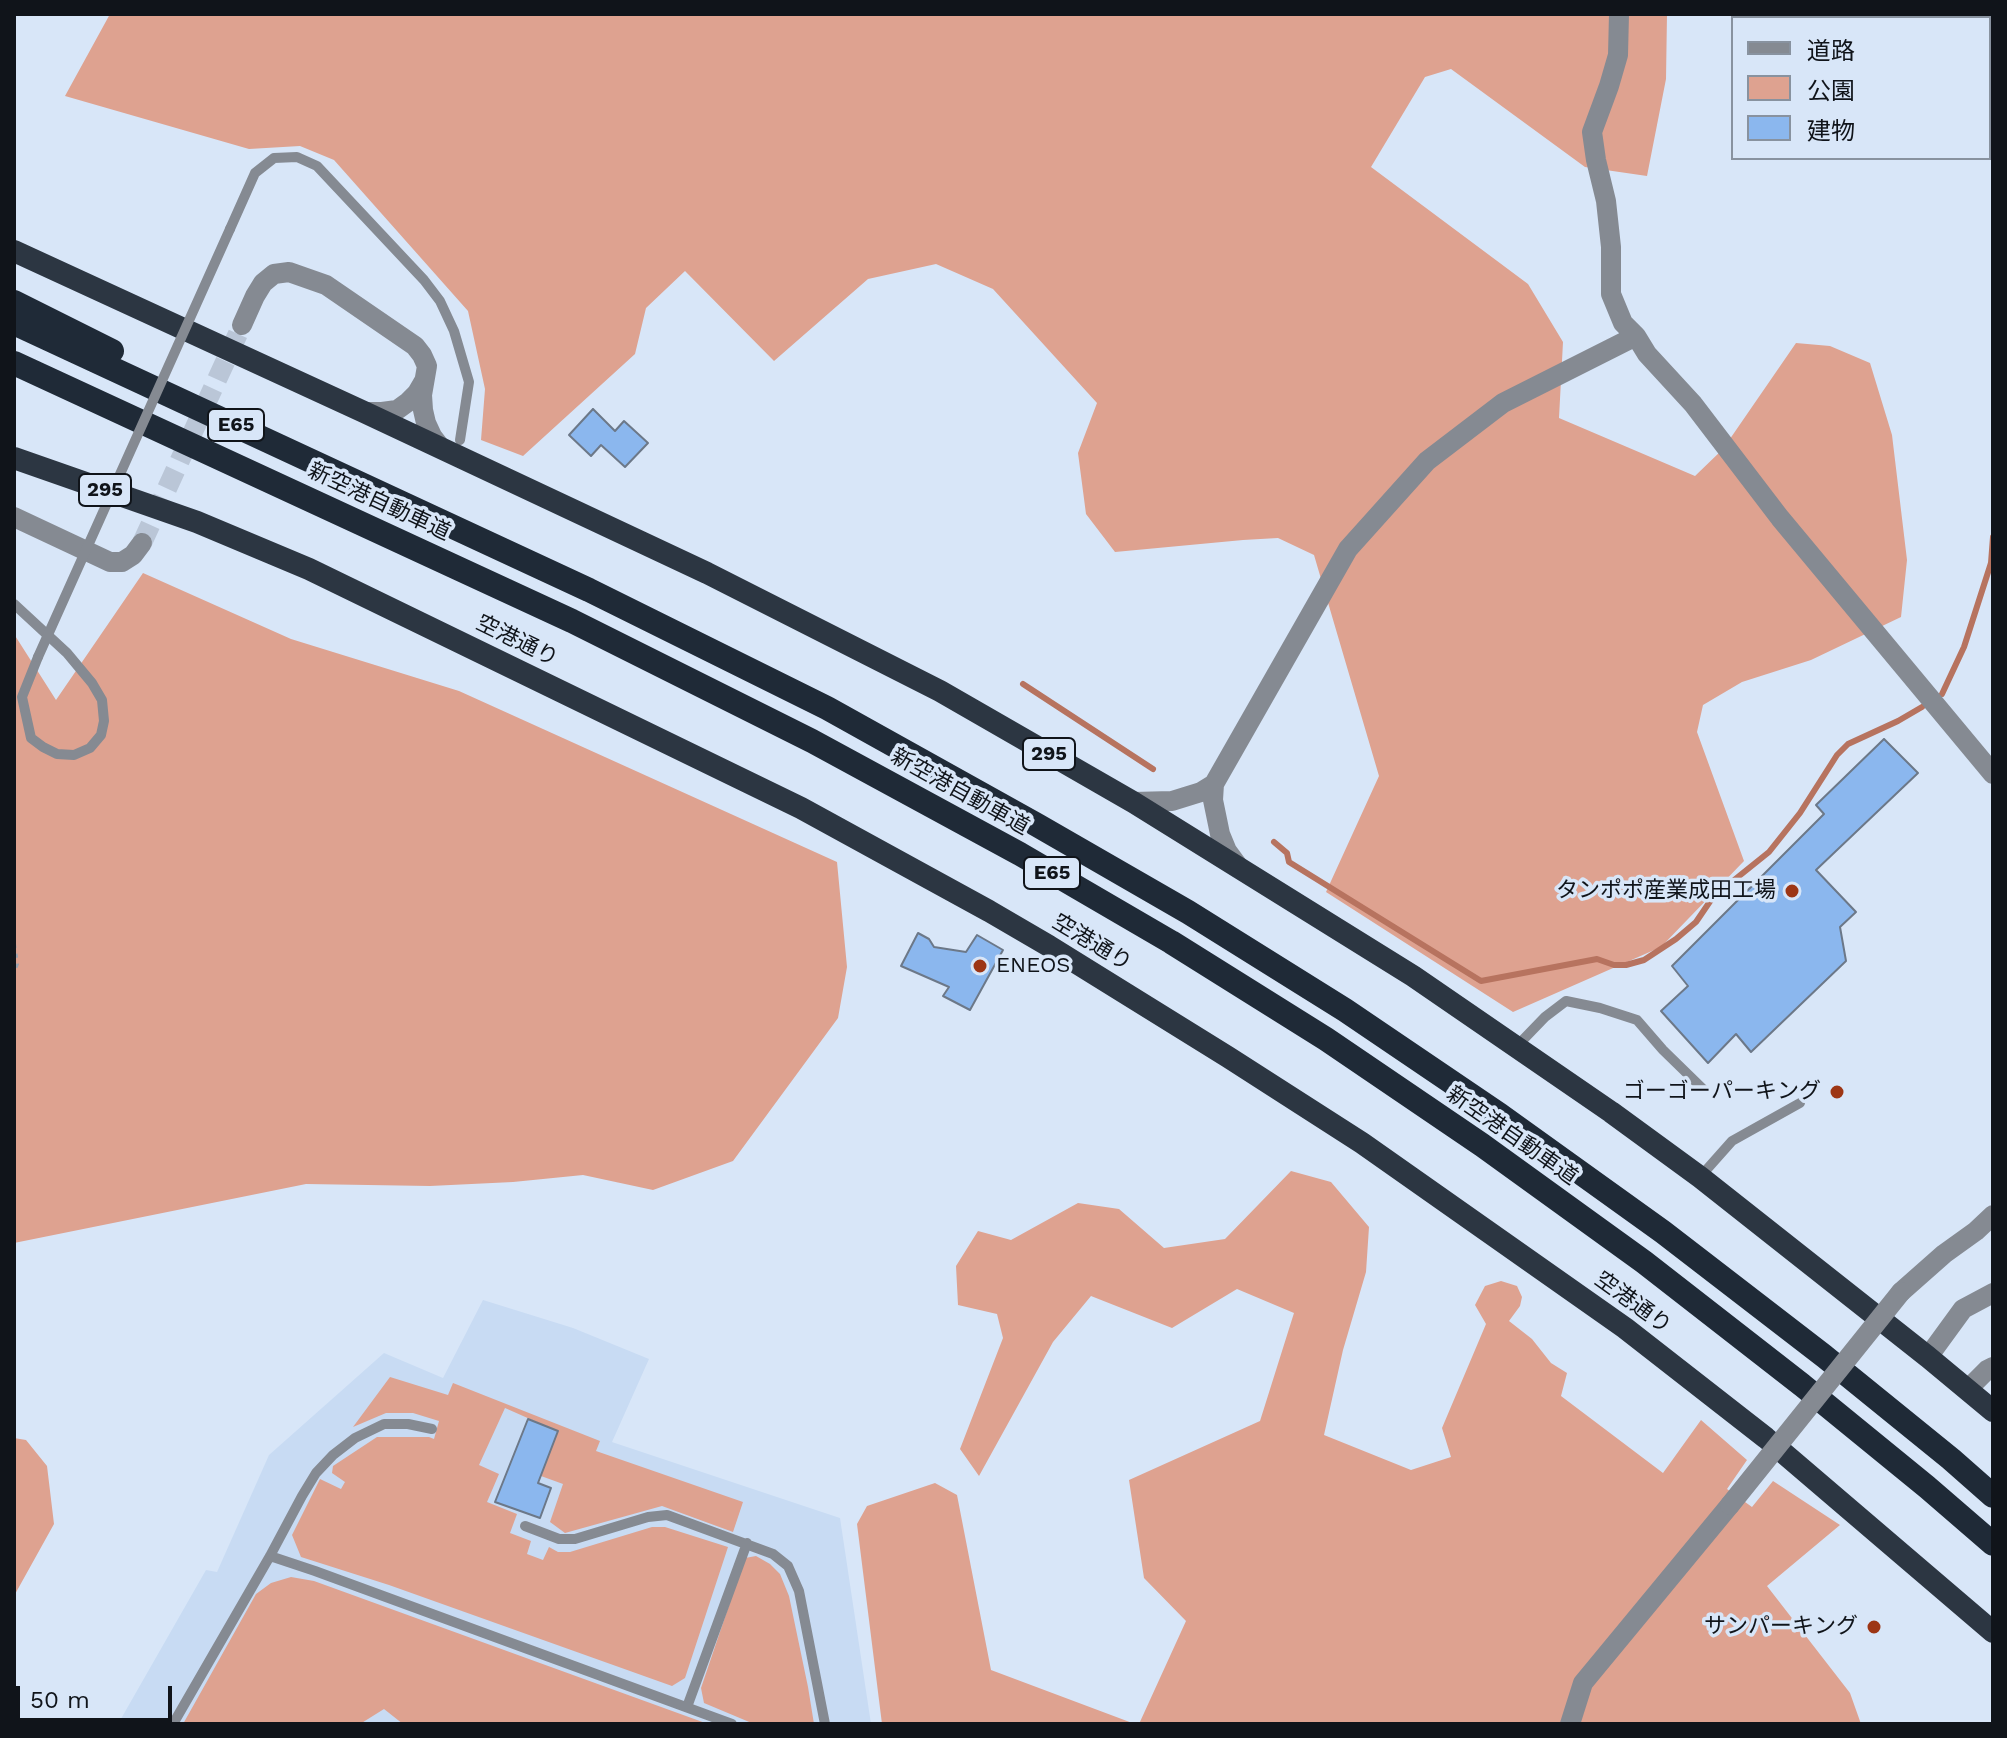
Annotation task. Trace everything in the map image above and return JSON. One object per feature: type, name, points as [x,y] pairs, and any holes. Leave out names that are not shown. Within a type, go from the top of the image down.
[{"type":"highway","name":"295","points":[[14,251],[364,412],[451,444],[940,691],[1133,802],[1374,952],[1517,1046],[1700,1177],[1993,1411]]},
{"type":"highway","points":[[14,302],[331,457],[457,527]]},
{"type":"highway","name":"新空港自動車道","points":[[14,323],[457,527],[827,708],[1188,912],[1345,1010],[1500,1115],[1663,1232],[1824,1356],[1993,1496]]},
{"type":"highway","name":"新空港自動車道","points":[[14,363],[572,621],[798,733],[1020,854],[1171,942],[1326,1039],[1482,1145],[1644,1262],[1802,1385],[1993,1544]]},
{"type":"highway","name":"空港通り","points":[[14,458],[197,522],[309,569],[801,808],[1025,932],[1362,1143],[1625,1328],[1766,1438],[1993,1632]]},
{"type":"street","points":[[1619,14],[1618,55],[1592,132],[1606,201],[1611,247],[1611,294],[1623,323],[1693,404],[1780,518],[1993,774]]},
{"type":"street","points":[[242,325],[263,283],[274,274],[289,272],[326,285],[415,346],[427,366],[423,410],[432,436],[451,444]]},
{"type":"street","points":[[1238,866],[1220,834],[1213,800],[1214,784],[1348,549],[1427,461],[1503,403],[1636,336]]},
{"type":"street","points":[[364,412],[397,410],[417,393],[426,377]]},
{"type":"street","points":[[14,517],[110,562],[122,562],[133,555],[142,543]]},
{"type":"street","points":[[1133,802],[1172,801],[1201,792],[1214,784]]},
{"type":"street","points":[[1570,1724],[1583,1683],[1901,1292],[1993,1215]]},
{"type":"street","points":[[1928,1357],[1963,1309],[1993,1293]]},
{"type":"street","points":[[1968,1389],[1993,1367]]},
{"type":"lane","points":[[14,604],[67,653],[102,700],[104,721],[101,735],[90,748],[74,755],[57,754],[31,738],[22,697],[38,657],[230,229],[255,173],[274,158],[297,157],[317,166],[440,301],[454,331],[469,382],[463,428],[451,444]]},
{"type":"lane","points":[[1517,1046],[1545,1017],[1566,1001],[1600,1008],[1637,1020],[1703,1089]]},
{"type":"lane","points":[[1700,1177],[1732,1141],[1800,1103]]},
{"type":"lane","points":[[173,1724],[316,1473],[355,1438],[384,1424],[408,1424],[432,1429]]},
{"type":"lane","points":[[525,1526],[559,1539],[575,1539],[648,1517],[667,1515],[773,1554],[788,1566],[799,1591],[825,1724]]},
{"type":"lane","points":[[687,1707],[747,1543]]},
{"type":"lane","points":[[270,1556],[732,1724]]},
{"type":"path","points":[[14,944],[17,964],[14,971]]},
{"type":"shaded area","points":[[483,1300],[573,1328],[649,1359],[612,1442],[840,1518],[871,1724],[118,1724],[206,1570],[217,1572],[269,1455],[384,1353],[443,1378]]},
{"type":"green space","points":[[110,14],[1667,14],[1666,79],[1647,176],[1585,167],[1451,69],[1425,77],[1371,167],[1528,284],[1563,342],[1559,418],[1695,476],[1723,449],[1796,343],[1830,346],[1870,363],[1892,435],[1907,560],[1901,617],[1811,660],[1742,682],[1703,705],[1697,732],[1744,861],[1661,947],[1513,1012],[1326,892],[1379,776],[1314,555],[1278,538],[1115,552],[1086,514],[1078,453],[1097,403],[993,289],[936,264],[868,279],[774,361],[685,271],[646,308],[635,354],[523,456],[481,440],[485,389],[468,311],[334,160],[300,146],[249,149],[65,96]]},
{"type":"green space","points":[[143,573],[291,639],[459,691],[837,862],[847,967],[838,1018],[733,1161],[653,1190],[583,1175],[430,1186],[306,1184],[14,1243],[14,634],[56,700]]},
{"type":"green space","points":[[1291,1171],[1331,1182],[1369,1227],[1366,1272],[1343,1350],[1324,1435],[1411,1470],[1451,1457],[1442,1428],[1486,1324],[1475,1305],[1485,1286],[1501,1281],[1517,1286],[1522,1297],[1520,1306],[1509,1321],[1532,1339],[1551,1363],[1567,1373],[1561,1396],[1663,1473],[1701,1420],[1747,1460],[1727,1489],[1752,1507],[1773,1481],[1840,1525],[1767,1586],[1850,1693],[1861,1724],[1139,1724],[1186,1621],[1144,1578],[1129,1480],[1260,1421],[1294,1313],[1237,1289],[1172,1328],[1091,1296],[1053,1342],[979,1476],[960,1449],[1003,1338],[997,1314],[958,1305],[956,1266],[978,1231],[1011,1240],[1078,1203],[1119,1209],[1164,1248],[1225,1239]]},
{"type":"green space","points":[[390,1377],[448,1395],[453,1383],[600,1441],[596,1451],[743,1502],[733,1532],[662,1506],[565,1533],[550,1522],[563,1484],[541,1476],[557,1431],[505,1408],[479,1465],[499,1474],[487,1502],[517,1514],[510,1533],[531,1541],[527,1554],[543,1560],[549,1547],[558,1552],[570,1552],[652,1527],[665,1527],[728,1547],[685,1678],[672,1686],[389,1585],[301,1557],[292,1535],[320,1479],[341,1489],[345,1482],[332,1473],[333,1466],[377,1437],[434,1439],[439,1421],[413,1413],[386,1413],[353,1427]]},
{"type":"green space","points":[[14,1438],[26,1440],[47,1466],[54,1524],[14,1596]]},
{"type":"green space","points":[[935,1483],[957,1495],[991,1670],[1135,1724],[882,1724],[857,1524],[867,1506]]},
{"type":"green space","points":[[756,1556],[780,1574],[789,1596],[814,1724],[754,1724],[704,1703],[701,1688],[745,1558]]},
{"type":"green space","points":[[291,1577],[314,1581],[708,1724],[403,1724],[384,1709],[360,1724],[183,1724],[256,1594],[271,1583]]},
{"type":"building","points":[[593,409],[615,431],[624,421],[648,443],[625,467],[601,445],[591,456],[569,435]]},
{"type":"building","name":"タンポポ産業成田工場","points":[[1884,739],[1918,773],[1816,870],[1856,912],[1840,927],[1846,961],[1751,1052],[1736,1034],[1708,1063],[1661,1011],[1688,986],[1672,966],[1824,814],[1816,805]]},
{"type":"building","points":[[918,933],[929,939],[934,947],[966,952],[977,935],[1003,950],[970,1010],[943,996],[949,987],[901,966]]},
{"type":"building","points":[[528,1419],[558,1431],[538,1483],[551,1488],[540,1518],[495,1502]]},
{"type":"waterway","points":[[1942,694],[1964,647],[1991,563],[1993,537]]},
{"type":"waterway","points":[[1023,684],[1153,769]]},
{"type":"waterway","points":[[1274,842],[1287,853],[1289,862],[1481,981],[1597,959],[1614,965],[1626,965],[1644,960],[1676,939],[1696,922],[1713,897],[1769,852],[1848,744],[1922,707]]},
{"type":"tunnel","points":[[142,543],[242,325]]},
{"type":"place","name":"タンポポ産業成田工場","points":[[1792,891]]},
{"type":"place","name":"ENEOS","points":[[980,966]]},
{"type":"place","name":"ゴーゴーパーキング","points":[[1837,1092]]},
{"type":"place","name":"サンパーキング","points":[[1874,1627]]}]
